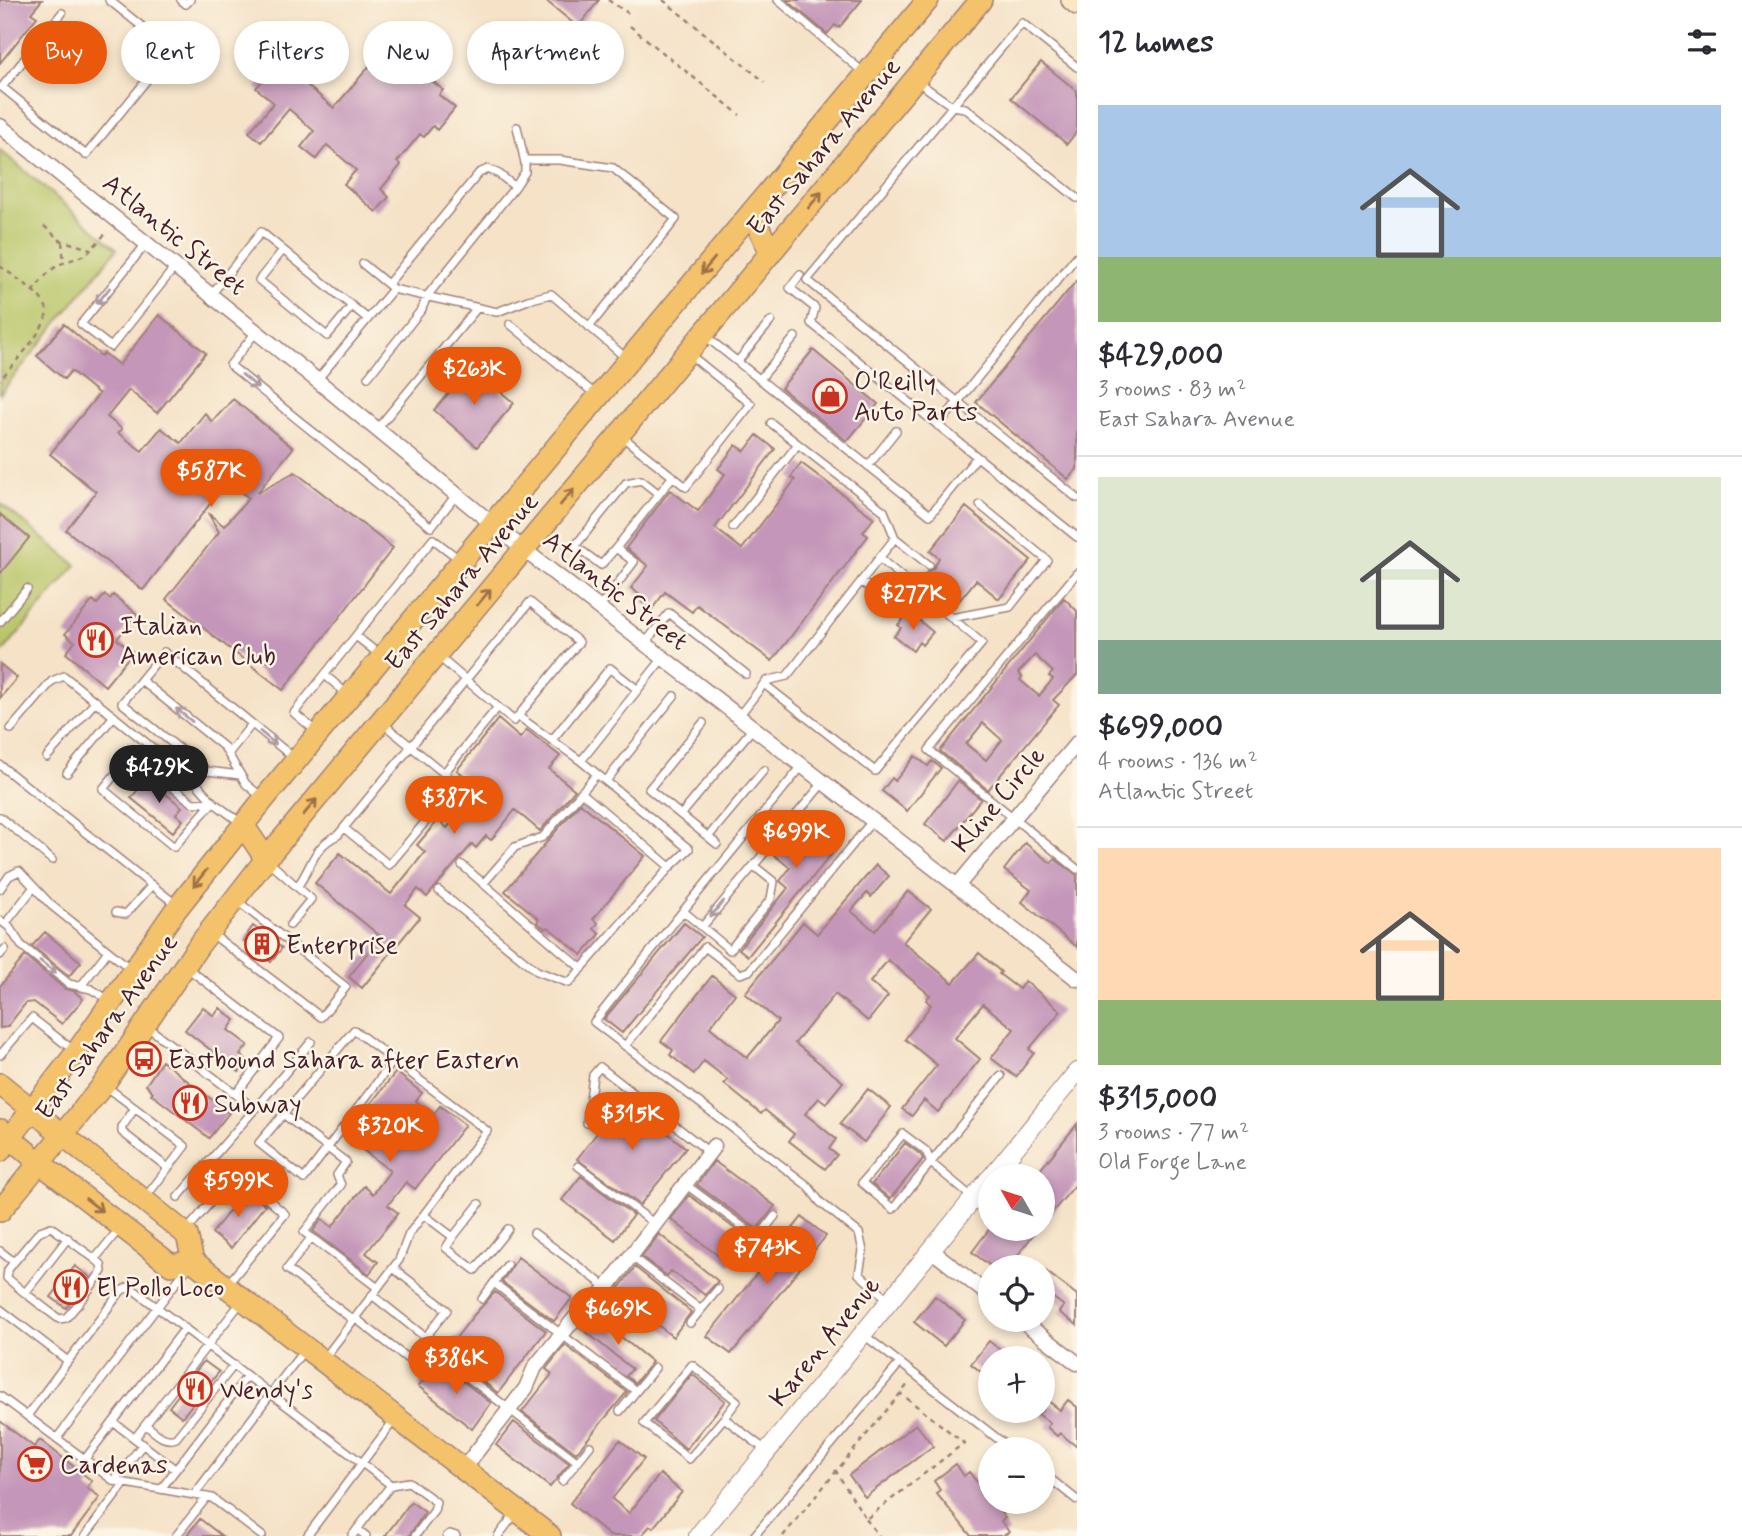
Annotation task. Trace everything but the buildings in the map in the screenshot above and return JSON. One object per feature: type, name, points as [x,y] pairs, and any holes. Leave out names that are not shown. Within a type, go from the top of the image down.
[{"type":"main road","name":"East Sahara Avenue","points":[[4,1139],[33,1110],[178,906],[264,799],[928,0]]},
{"type":"main road","name":"East Sahara Avenue","points":[[0,1211],[104,1084],[234,898],[981,0]]},
{"type":"main road","points":[[1071,0],[1077,5]]},
{"type":"main road","points":[[752,214],[771,253]]},
{"type":"main road","points":[[243,825],[266,859]]},
{"type":"main road","points":[[0,1084],[184,1234],[193,1261],[551,1536]]},
{"type":"main road","points":[[4,1139],[40,1163],[171,1265],[193,1261]]},
{"type":"street","name":"Atlantic Street","points":[[0,126],[523,549],[1077,979]]},
{"type":"street","name":"Kline Circle","points":[[957,886],[1077,743]]},
{"type":"street","name":"Karen Avenue","points":[[1002,1164],[1077,1072]]},
{"type":"street","points":[[463,1469],[526,1388],[535,1367],[575,1318],[599,1298],[712,1149]]},
{"type":"street","name":"Karen Avenue","points":[[698,1536],[978,1193]]},
{"type":"street","points":[[931,1250],[978,1287]]},
{"type":"street","points":[[1037,1332],[1077,1363]]},
{"type":"lane","points":[[62,13],[2,87],[86,155],[171,50],[109,0]]},
{"type":"lane","points":[[181,0],[186,4],[190,0]]},
{"type":"lane","points":[[778,0],[866,75]]},
{"type":"lane","points":[[1077,67],[1023,23],[807,280],[1077,498]]},
{"type":"lane","points":[[914,80],[952,106],[965,108],[1077,198]]},
{"type":"lane","points":[[368,377],[422,309],[426,296],[515,187],[524,172],[517,127]]},
{"type":"lane","points":[[524,160],[560,160],[613,168],[676,219],[589,327]]},
{"type":"lane","points":[[317,380],[368,319],[479,173],[488,169],[515,187]]},
{"type":"lane","points":[[211,295],[261,232],[368,319]]},
{"type":"lane","points":[[146,243],[80,324],[111,347],[176,267]]},
{"type":"lane","points":[[283,250],[259,280],[327,336],[352,306]]},
{"type":"lane","points":[[938,426],[1077,256]]},
{"type":"lane","points":[[363,264],[391,286],[497,312],[528,300],[551,295],[629,361]]},
{"type":"lane","points":[[800,275],[790,288],[815,309],[811,323],[1077,537]]},
{"type":"lane","points":[[377,429],[477,307]]},
{"type":"lane","points":[[738,361],[771,321]]},
{"type":"lane","points":[[510,324],[599,397]]},
{"type":"lane","points":[[256,331],[230,365],[431,527],[433,539],[462,561]]},
{"type":"lane","points":[[703,334],[930,515],[977,457]]},
{"type":"lane","points":[[761,379],[795,337]]},
{"type":"lane","points":[[619,435],[686,487],[751,404],[688,353]]},
{"type":"lane","points":[[771,423],[884,511],[895,538],[929,565]]},
{"type":"lane","points":[[869,466],[896,431]]},
{"type":"lane","points":[[733,527],[798,444]]},
{"type":"lane","points":[[659,494],[641,480],[626,483],[575,546],[601,565],[673,477]]},
{"type":"lane","points":[[431,527],[457,494]]},
{"type":"lane","points":[[951,618],[1010,607],[1047,560],[980,505]]},
{"type":"lane","points":[[739,716],[766,681],[788,676],[895,538]]},
{"type":"lane","points":[[319,733],[294,713],[433,539]]},
{"type":"lane","points":[[599,608],[634,562],[615,548]]},
{"type":"lane","points":[[764,684],[875,771],[982,643],[879,558]]},
{"type":"lane","points":[[1077,573],[929,750],[1077,869]]},
{"type":"lane","points":[[862,581],[901,613]]},
{"type":"lane","points":[[0,622],[27,589]]},
{"type":"lane","points":[[297,887],[308,872],[314,853],[325,841],[338,835],[411,747],[466,680],[530,602],[579,642],[514,721],[498,707],[466,680],[436,655]]},
{"type":"lane","points":[[645,643],[669,613],[746,674]]},
{"type":"lane","points":[[356,636],[383,657]]},
{"type":"lane","points":[[240,775],[207,772],[122,703],[164,652],[296,760]]},
{"type":"lane","points":[[581,761],[664,657]]},
{"type":"lane","points":[[552,740],[610,668],[638,690]]},
{"type":"lane","points":[[325,675],[350,696]]},
{"type":"lane","points":[[11,730],[58,677],[64,676],[243,825]]},
{"type":"lane","points":[[141,680],[224,747],[246,784],[264,799]]},
{"type":"lane","points":[[606,781],[674,696]]},
{"type":"lane","points":[[47,757],[96,701]]},
{"type":"lane","points":[[444,773],[498,707]]},
{"type":"lane","points":[[66,773],[114,716]]},
{"type":"lane","points":[[439,891],[537,971],[569,983],[670,867],[690,849],[581,761],[518,716]]},
{"type":"lane","points":[[344,828],[389,865],[457,784],[380,722]]},
{"type":"lane","points":[[703,723],[649,789],[717,844]]},
{"type":"lane","points":[[228,754],[252,724]]},
{"type":"lane","points":[[681,815],[754,728]]},
{"type":"lane","points":[[131,755],[193,803],[213,802],[174,847],[103,789],[131,755]]},
{"type":"lane","points":[[0,765],[178,906]]},
{"type":"lane","points":[[803,765],[594,1022],[808,1186],[820,1202],[859,1233],[863,1251],[859,1274],[891,1301]]},
{"type":"lane","points":[[708,837],[764,770]]},
{"type":"lane","points":[[483,884],[515,847],[543,837],[597,774]]},
{"type":"lane","points":[[702,927],[824,782]]},
{"type":"lane","points":[[581,792],[670,867]]},
{"type":"lane","points":[[0,817],[52,860]]},
{"type":"lane","points":[[625,1046],[705,947],[740,974],[749,971],[873,820]]},
{"type":"lane","points":[[266,859],[311,899],[290,925]]},
{"type":"lane","points":[[461,865],[582,969]]},
{"type":"lane","points":[[683,911],[730,950],[771,899],[774,882],[754,866]]},
{"type":"lane","points":[[0,889],[9,876],[19,871],[51,905],[133,971]]},
{"type":"lane","points":[[116,912],[126,914],[152,885]]},
{"type":"lane","points":[[9,919],[34,887]]},
{"type":"lane","points":[[209,931],[321,1017],[346,987],[234,898]]},
{"type":"lane","points":[[0,920],[9,927],[21,945],[69,984],[91,989],[111,1002]]},
{"type":"lane","points":[[81,986],[108,951]]},
{"type":"lane","points":[[184,966],[279,1038],[236,1094]]},
{"type":"lane","points":[[0,1055],[32,1018],[76,1053]]},
{"type":"lane","points":[[145,1025],[255,1109]]},
{"type":"lane","points":[[194,1494],[271,1394],[354,1319],[399,1260],[410,1234],[487,1131],[394,1060],[354,1030],[259,1143],[304,1179],[394,1060]]},
{"type":"lane","points":[[178,1197],[311,1042]]},
{"type":"lane","points":[[587,1123],[593,1075],[600,1067],[712,1149]]},
{"type":"lane","points":[[974,1198],[931,1163],[926,1151],[903,1134],[862,1183],[893,1209],[931,1163],[1001,1076]]},
{"type":"lane","points":[[104,1084],[185,1146],[143,1202]]},
{"type":"lane","points":[[135,1108],[122,1127],[122,1132],[168,1168]]},
{"type":"lane","points":[[283,1114],[346,1162],[337,1175],[341,1185],[304,1232],[425,1337]]},
{"type":"lane","points":[[578,1166],[655,1224]]},
{"type":"lane","points":[[135,1438],[208,1345],[235,1293],[285,1214],[236,1172],[184,1234]]},
{"type":"lane","points":[[685,1184],[758,1238]]},
{"type":"lane","points":[[479,1204],[446,1248],[475,1270],[508,1229]]},
{"type":"lane","points":[[424,1215],[453,1237]]},
{"type":"lane","points":[[751,1247],[775,1216]]},
{"type":"lane","points":[[95,1259],[122,1226]]},
{"type":"lane","points":[[45,1228],[57,1229],[68,1238],[101,1264],[102,1271],[66,1318],[59,1319],[7,1279],[8,1270],[40,1231],[45,1228]]},
{"type":"lane","points":[[534,1233],[607,1288]]},
{"type":"lane","points":[[24,1293],[68,1238]]},
{"type":"lane","points":[[311,1238],[287,1269],[408,1359],[447,1310],[393,1268]]},
{"type":"lane","points":[[0,1251],[14,1262]]},
{"type":"lane","points":[[631,1256],[701,1310]]},
{"type":"lane","points":[[57,1438],[193,1261]]},
{"type":"lane","points":[[482,1299],[508,1265]]},
{"type":"lane","points":[[494,1283],[636,1391]]},
{"type":"lane","points":[[27,1416],[121,1291],[128,1287],[391,1485]]},
{"type":"lane","points":[[690,1323],[718,1289]]},
{"type":"lane","points":[[0,1309],[68,1361]]},
{"type":"lane","points":[[85,1459],[185,1328]]},
{"type":"lane","points":[[864,1335],[996,1437]]},
{"type":"lane","points":[[424,1376],[451,1341]]},
{"type":"lane","points":[[440,1356],[578,1462]]},
{"type":"lane","points":[[754,1536],[900,1363]]},
{"type":"lane","points":[[146,1425],[164,1439],[176,1438],[234,1365]]},
{"type":"lane","points":[[692,1365],[737,1401],[724,1418],[689,1459],[645,1423],[692,1365]]},
{"type":"lane","points":[[620,1411],[654,1368]]},
{"type":"lane","points":[[161,1489],[247,1376]]},
{"type":"lane","points":[[0,1396],[114,1481],[207,1497],[215,1500],[262,1536]]},
{"type":"lane","points":[[307,1536],[397,1418]]},
{"type":"lane","points":[[724,1418],[767,1452]]},
{"type":"lane","points":[[113,1422],[175,1469]]},
{"type":"lane","points":[[114,1481],[143,1444]]},
{"type":"lane","points":[[562,1481],[590,1446]]},
{"type":"lane","points":[[366,1536],[354,1533],[391,1485],[409,1482],[436,1502],[434,1511],[415,1536]]},
{"type":"lane","points":[[85,1536],[125,1483]]},
{"type":"lane","points":[[1055,1483],[1077,1500]]},
{"type":"lane","points":[[176,1536],[207,1497]]},
{"type":"lane","points":[[498,1536],[518,1511]]},
{"type":"lane","points":[[447,1536],[456,1536]]},
{"type":"path","points":[[608,0],[628,13]]},
{"type":"path","points":[[663,0],[765,82]]},
{"type":"path","points":[[630,26],[740,115]]},
{"type":"path","points":[[44,226],[62,240],[91,249]]},
{"type":"path","points":[[32,292],[48,273],[78,258],[106,233]]},
{"type":"path","points":[[62,240],[64,263]]},
{"type":"path","points":[[0,266],[46,306],[48,317],[43,328],[0,380]]},
{"type":"path","points":[[783,1536],[916,1375]]},
{"type":"path","points":[[866,1519],[964,1443],[900,1393]]},
{"type":"path","points":[[835,1470],[879,1536]]},
{"type":"green space","points":[[0,150],[117,249],[0,394]]},
{"type":"green space","points":[[0,503],[76,565],[0,655]]},
{"type":"place","name":"O'Reilly Auto Parts","points":[[830,396]]},
{"type":"place","name":"Italian American Club","points":[[96,640]]},
{"type":"place","name":"Enterprise","points":[[262,944]]},
{"type":"place","name":"Eastbound Sahara after Eastern","points":[[144,1059]]},
{"type":"place","name":"Subway","points":[[190,1103]]},
{"type":"place","name":"El Pollo Loco","points":[[71,1287]]},
{"type":"place","name":"Wendy's","points":[[195,1389]]},
{"type":"place","name":"Cardenas","points":[[35,1464]]}]
